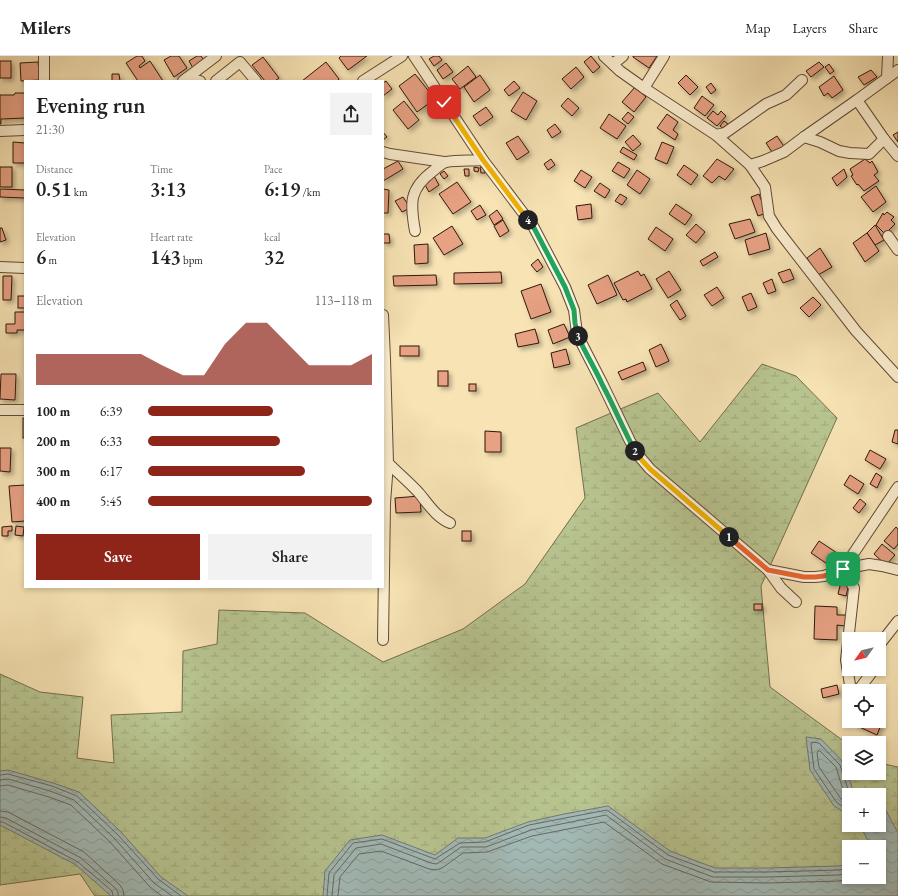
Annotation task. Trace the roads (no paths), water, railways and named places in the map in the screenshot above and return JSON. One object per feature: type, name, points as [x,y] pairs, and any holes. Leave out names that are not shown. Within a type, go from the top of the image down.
[{"type":"street","points":[[44,56],[44,80]]},
{"type":"street","points":[[185,79],[216,56]]},
{"type":"street","points":[[365,80],[402,56]]},
{"type":"street","points":[[414,56],[483,160],[533,226],[565,287],[574,310],[577,333],[582,344],[623,429],[638,456],[650,469],[768,570],[781,588],[796,602]]},
{"type":"street","points":[[604,56],[644,88],[716,135],[750,165],[765,187],[769,216],[777,229],[856,331],[898,377]]},
{"type":"street","points":[[613,64],[623,56]]},
{"type":"street","points":[[644,88],[664,56]]},
{"type":"street","points":[[887,78],[888,56]]},
{"type":"street","points":[[217,80],[240,62],[255,80]]},
{"type":"street","points":[[750,165],[784,152],[898,70]]},
{"type":"street","points":[[716,135],[725,133],[766,104],[786,95],[802,80]]},
{"type":"street","points":[[858,100],[884,139],[898,156]]},
{"type":"street","points":[[0,130],[24,130]]},
{"type":"street","points":[[804,137],[820,142],[839,151],[869,154],[884,139]]},
{"type":"street","points":[[384,152],[444,162],[483,160]]},
{"type":"street","points":[[415,231],[412,212],[413,198],[418,186],[426,176],[444,162]]},
{"type":"street","points":[[888,236],[898,250]]},
{"type":"street","points":[[0,267],[24,268]]},
{"type":"street","points":[[384,337],[388,463],[385,503],[384,572]]},
{"type":"street","points":[[0,410],[24,410]]},
{"type":"street","points":[[388,463],[418,493],[434,512],[443,520],[450,523]]},
{"type":"street","points":[[843,569],[898,487]]},
{"type":"street","points":[[768,570],[804,577],[824,576],[843,569],[869,564],[898,570]]},
{"type":"street","points":[[843,569],[854,588],[846,660],[850,684]]},
{"type":"street","points":[[383,640],[384,588]]},
{"type":"street","points":[[886,636],[898,621]]},
{"type":"water","points":[[806,737],[821,739],[842,761],[842,780],[850,780],[852,788],[842,788],[842,811],[834,806],[810,770]]},
{"type":"water","points":[[8,770],[79,792],[121,832],[161,877],[188,896],[111,896],[76,865],[0,825],[0,771]]},
{"type":"water","points":[[608,806],[670,851],[715,868],[842,865],[842,884],[886,884],[886,840],[868,840],[864,832],[886,832],[886,810],[898,833],[898,896],[323,896],[325,871],[350,840],[382,835],[435,855],[458,838],[485,838],[528,822]]}]
